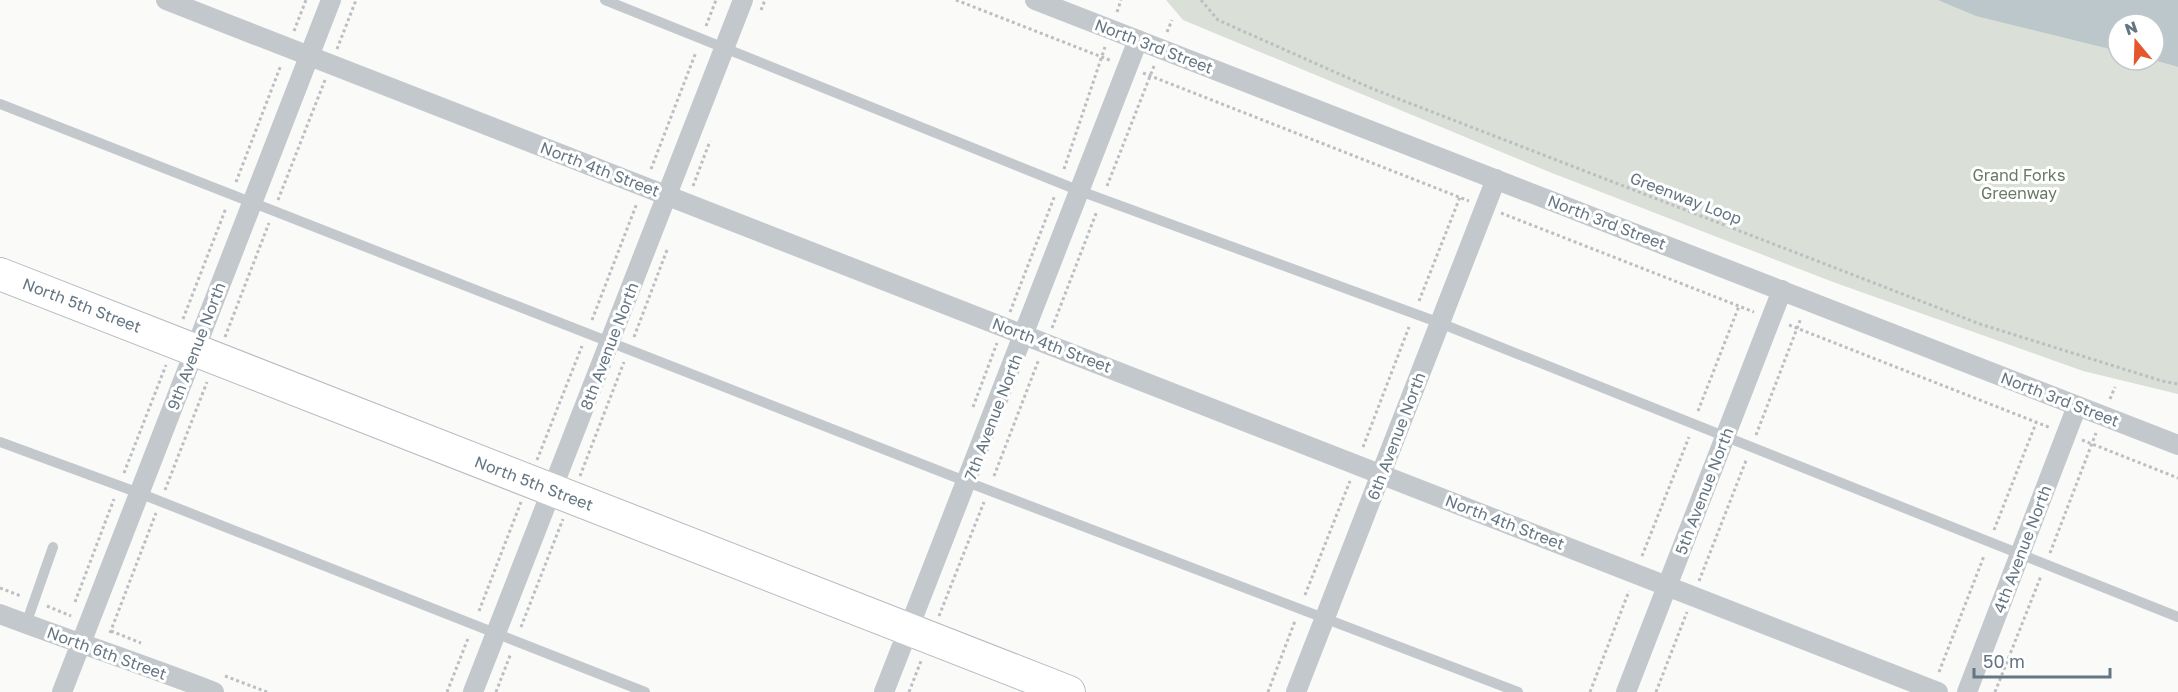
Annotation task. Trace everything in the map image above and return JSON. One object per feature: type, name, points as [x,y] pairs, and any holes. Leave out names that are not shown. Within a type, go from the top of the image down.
[{"type":"main road","name":"North 5th Street","points":[[0,274],[1069,692]]},
{"type":"street","name":"North 4th Street","points":[[166,0],[1668,584],[1935,691]]},
{"type":"street","name":"9th Avenue North","points":[[62,692],[139,493],[185,345],[252,203],[331,0]]},
{"type":"street","name":"8th Avenue North","points":[[473,692],[743,0]]},
{"type":"street","name":"North 3rd Street","points":[[1035,0],[2178,445]]},
{"type":"street","name":"7th Avenue North","points":[[884,692],[968,482],[1138,40]]},
{"type":"street","name":"6th Avenue North","points":[[1296,692],[1496,179]]},
{"type":"street","name":"5th Avenue North","points":[[1626,692],[1782,290]]},
{"type":"street","name":"4th Avenue North","points":[[1966,692],[2077,406]]},
{"type":"street","name":"North 6th Street","points":[[0,614],[80,644],[103,649],[214,692]]},
{"type":"lane","points":[[605,0],[1059,183],[1440,323],[1694,423],[2045,566],[2178,617]]},
{"type":"lane","points":[[0,104],[611,340],[968,482],[1518,692]]},
{"type":"lane","points":[[0,442],[139,493],[645,692]]},
{"type":"lane","points":[[26,624],[53,547]]},
{"type":"path","points":[[74,604],[119,486],[185,345],[231,195],[306,0]]},
{"type":"path","points":[[956,0],[2178,478]]},
{"type":"path","name":"Greenway Loop","points":[[1201,0],[1218,20],[1373,89],[1980,324],[2178,384]]},
{"type":"path","points":[[972,409],[1059,183],[1111,30]]},
{"type":"path","points":[[1268,692],[1460,197]]},
{"type":"path","points":[[1656,692],[1808,300]]},
{"type":"path","points":[[1590,692],[1739,306]]},
{"type":"path","points":[[1995,692],[2115,387]]},
{"type":"path","points":[[1935,691],[2036,423]]},
{"type":"path","points":[[0,588],[142,643]]},
{"type":"path","points":[[215,672],[267,692]]},
{"type":"green space","name":"Grand Forks Greenway","points":[[1166,0],[1938,0],[2106,48],[2106,72],[2166,72],[2166,64],[2178,67],[2178,394],[2083,371],[1833,282],[1552,173],[1183,20]]},
{"type":"shaded area","points":[[1938,0],[2178,0],[2178,67],[2166,64],[2166,12],[2106,12],[2106,48],[1976,16]]}]
